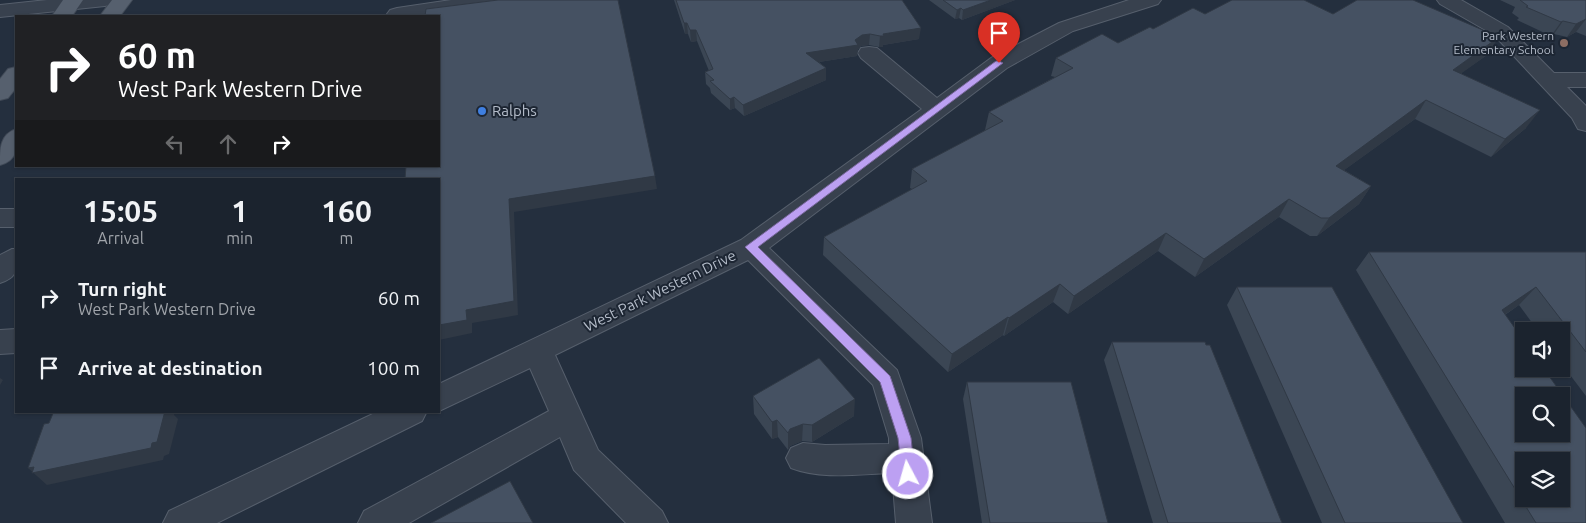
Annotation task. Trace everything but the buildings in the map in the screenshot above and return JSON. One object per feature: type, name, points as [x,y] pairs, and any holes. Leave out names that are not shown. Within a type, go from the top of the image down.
[{"type":"main road","points":[[111,15],[122,0]]},
{"type":"main road","points":[[0,93],[15,75]]},
{"type":"main road","points":[[0,157],[15,138]]},
{"type":"street","points":[[0,11],[68,7],[104,0]]},
{"type":"street","points":[[397,14],[491,0]]},
{"type":"street","name":"West Park Western Drive","points":[[440,398],[750,247],[999,63],[1066,27],[1151,0]]},
{"type":"street","points":[[1447,0],[1501,31],[1583,116],[1586,124]]},
{"type":"street","points":[[869,53],[911,90],[937,109]]},
{"type":"street","points":[[1548,80],[1586,80]]},
{"type":"street","points":[[0,218],[15,218]]},
{"type":"street","points":[[750,247],[886,380],[905,438],[914,523]]},
{"type":"street","points":[[0,273],[12,259],[15,259]]},
{"type":"street","points":[[0,342],[15,340]]},
{"type":"street","points":[[538,350],[586,460],[650,523]]},
{"type":"street","points":[[181,523],[407,413]]},
{"type":"street","points":[[376,523],[567,417]]},
{"type":"street","points":[[803,458],[825,460],[907,458]]},
{"type":"place","name":"Park Western Elementary School","points":[[1564,43]]},
{"type":"place","name":"Ralphs","points":[[482,111]]},
{"type":"route","points":[[908,474],[905,438],[886,380],[750,247],[999,63]]}]
